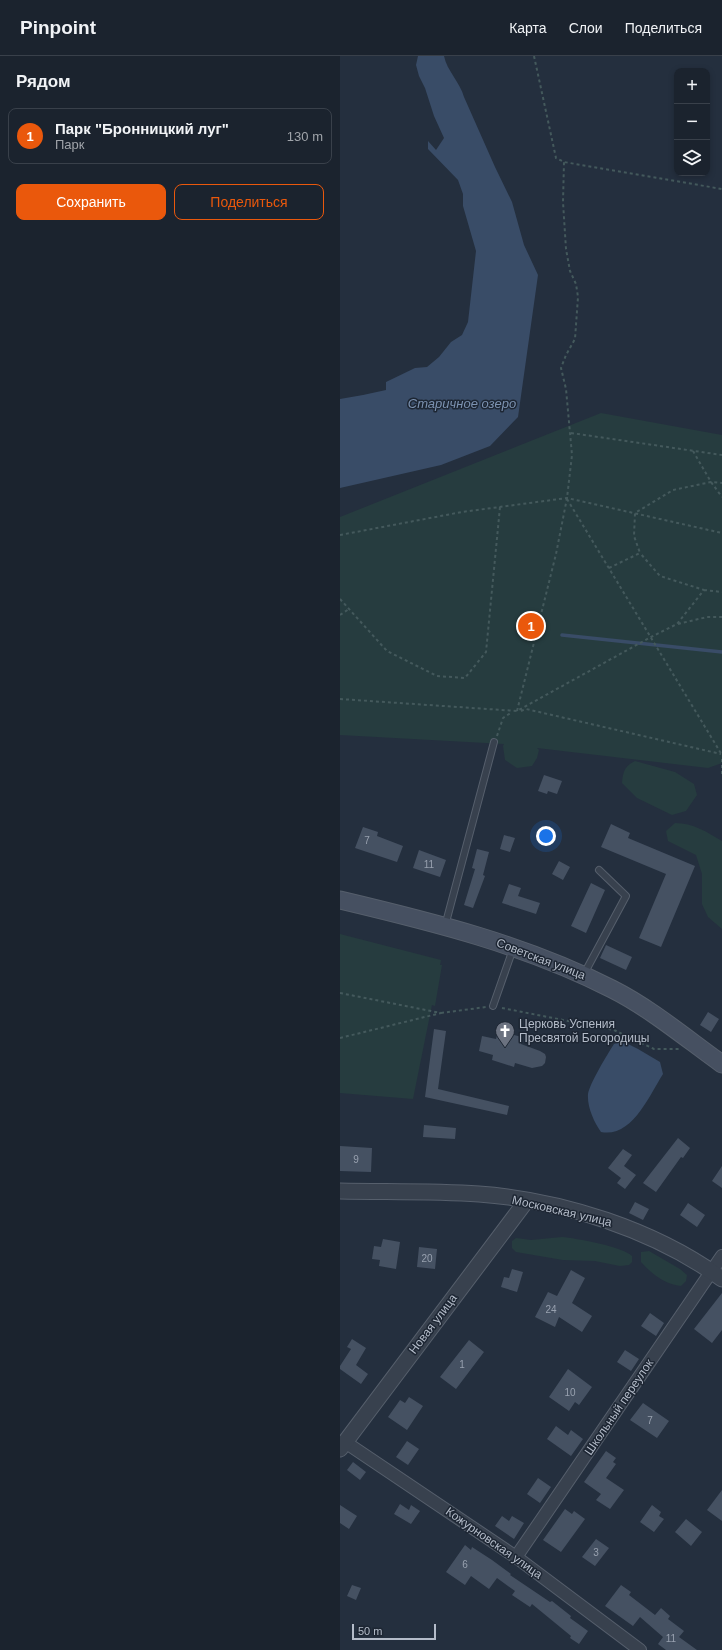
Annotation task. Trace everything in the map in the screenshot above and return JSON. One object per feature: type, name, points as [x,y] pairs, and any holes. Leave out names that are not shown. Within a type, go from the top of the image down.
[{"type":"main road","name":"Советская улица","points":[[340,900],[445,926],[513,947],[567,967],[614,990],[652,1014],[722,1064]]},
{"type":"street","name":"Московская улица","points":[[340,1192],[479,1194],[527,1200],[605,1219],[670,1246],[717,1275]]},
{"type":"street","name":"Новая улица","points":[[343,1446],[527,1200]]},
{"type":"street","name":"Школьный переулок","points":[[516,1557],[717,1275],[722,1256]]},
{"type":"street","name":"Кожурновская улица","points":[[343,1446],[516,1557],[640,1650]]},
{"type":"lane","points":[[445,926],[494,742]]},
{"type":"lane","points":[[583,975],[626,896],[599,870]]},
{"type":"lane","points":[[493,1006],[513,947]]},
{"type":"path","points":[[534,56],[556,158],[564,162],[722,190]]},
{"type":"path","points":[[517,712],[556,554],[567,498],[572,455],[566,389],[561,368],[575,338],[578,297],[576,284],[570,270],[566,249],[563,202],[564,162]]},
{"type":"path","points":[[570,433],[722,455]]},
{"type":"path","points":[[693,451],[711,482],[722,497]]},
{"type":"path","points":[[635,513],[673,490],[711,482],[722,483]]},
{"type":"path","points":[[567,498],[722,755]]},
{"type":"path","points":[[340,535],[462,512],[567,498],[722,533]]},
{"type":"path","points":[[340,599],[387,651],[437,676],[465,678],[486,652],[500,507]]},
{"type":"path","points":[[635,513],[634,536],[640,553],[660,576],[704,590],[722,592]]},
{"type":"path","points":[[609,568],[640,553]]},
{"type":"path","points":[[677,624],[704,590]]},
{"type":"path","points":[[340,615],[349,609]]},
{"type":"path","points":[[340,699],[517,712],[677,624],[707,618],[722,617]]},
{"type":"path","points":[[494,742],[504,718],[510,713],[526,709],[722,755]]},
{"type":"path","points":[[722,758],[722,774]]},
{"type":"path","points":[[340,993],[441,1013]]},
{"type":"path","points":[[340,1038],[441,1013],[493,1006],[614,1030],[654,1049],[680,1049]]},
{"type":"green space","points":[[601,413],[722,435],[722,763],[708,768],[537,748],[539,750],[537,758],[532,766],[517,768],[505,760],[504,744],[340,735],[340,517]]},
{"type":"green space","points":[[635,761],[675,772],[694,784],[697,795],[686,811],[672,815],[637,798],[622,783],[625,769]]},
{"type":"green space","points":[[675,823],[694,826],[722,841],[722,929],[708,917],[702,904],[702,874],[696,855],[668,841],[666,831]]},
{"type":"green space","points":[[340,934],[441,960],[440,965],[442,965],[435,1006],[432,1005],[413,1099],[340,1093]]},
{"type":"green space","points":[[562,1237],[588,1241],[620,1249],[632,1256],[632,1262],[629,1265],[620,1266],[595,1261],[563,1260],[516,1252],[512,1248],[512,1241],[516,1238],[531,1240]]},
{"type":"green space","points":[[649,1251],[680,1269],[687,1275],[686,1281],[681,1286],[675,1285],[664,1281],[650,1271],[641,1262],[641,1252]]},
{"type":"water","name":"Старичное озеро","points":[[418,56],[444,56],[448,67],[460,86],[512,202],[524,245],[538,275],[518,417],[490,446],[441,465],[340,488],[340,399],[386,390],[386,382],[415,368],[427,367],[439,357],[451,342],[462,335],[468,322],[476,251],[463,206],[463,194],[458,180],[428,149],[428,141],[436,150],[444,138],[419,76],[416,65]]},
{"type":"water","points":[[622,1041],[660,1062],[663,1074],[645,1104],[631,1122],[622,1129],[612,1132],[601,1132],[596,1124],[589,1104],[589,1089],[614,1044]]},
{"type":"building","points":[[544,775],[562,781],[557,794],[548,791],[547,794],[538,791]]},
{"type":"building","points":[[611,824],[630,833],[628,838],[695,866],[661,947],[639,938],[666,874],[601,847]]},
{"type":"building","points":[[363,827],[378,832],[377,836],[403,846],[397,862],[355,848]]},
{"type":"building","points":[[504,835],[515,838],[510,852],[500,849]]},
{"type":"building","points":[[477,849],[489,852],[483,875],[485,876],[473,908],[464,905],[475,869],[472,868]]},
{"type":"building","points":[[419,850],[446,860],[440,877],[413,868]]},
{"type":"building","points":[[559,861],[570,867],[563,880],[552,874]]},
{"type":"building","points":[[591,883],[605,890],[586,933],[571,926]]},
{"type":"building","points":[[509,884],[521,888],[518,896],[540,903],[536,914],[502,903]]},
{"type":"building","points":[[606,945],[632,957],[626,970],[600,958]]},
{"type":"building","points":[[708,1012],[719,1019],[711,1032],[700,1025]]},
{"type":"building","points":[[434,1029],[446,1031],[438,1089],[509,1106],[507,1115],[425,1097]]},
{"type":"building","name":"Церковь Успения Пресвятой Богородицы","points":[[498,1031],[522,1037],[521,1044],[545,1054],[545,1063],[542,1066],[532,1068],[515,1063],[514,1067],[492,1060],[493,1055],[479,1051],[482,1036],[496,1039]]},
{"type":"building","points":[[424,1125],[456,1128],[455,1139],[423,1137]]},
{"type":"building","points":[[678,1138],[690,1148],[683,1158],[681,1157],[656,1192],[643,1183]]},
{"type":"building","points":[[340,1146],[372,1148],[371,1172],[340,1171]]},
{"type":"building","points":[[623,1149],[632,1155],[624,1166],[636,1175],[625,1189],[617,1183],[621,1178],[608,1168]]},
{"type":"building","points":[[722,1166],[722,1188],[712,1181]]},
{"type":"building","points":[[635,1202],[649,1209],[643,1220],[629,1213]]},
{"type":"building","points":[[688,1203],[705,1215],[697,1227],[680,1215]]},
{"type":"building","points":[[383,1239],[400,1242],[396,1269],[379,1266],[380,1260],[372,1259],[374,1246],[381,1247]]},
{"type":"building","points":[[419,1247],[437,1249],[435,1269],[417,1267]]},
{"type":"building","points":[[512,1269],[523,1272],[517,1292],[501,1287],[504,1277],[509,1278]]},
{"type":"building","points":[[571,1270],[585,1278],[572,1303],[592,1316],[582,1332],[559,1317],[555,1327],[535,1317],[548,1292],[557,1296]]},
{"type":"building","points":[[722,1293],[722,1330],[712,1343],[694,1329]]},
{"type":"building","points":[[650,1313],[664,1323],[656,1336],[641,1326]]},
{"type":"building","points":[[352,1339],[366,1348],[356,1365],[368,1374],[361,1384],[340,1369],[340,1366],[351,1349],[347,1347]]},
{"type":"building","points":[[469,1340],[484,1352],[456,1389],[440,1377]]},
{"type":"building","points":[[625,1350],[639,1359],[631,1371],[617,1362]]},
{"type":"building","points":[[568,1369],[592,1387],[579,1405],[575,1402],[569,1411],[549,1397]]},
{"type":"building","points":[[409,1397],[423,1406],[407,1430],[388,1417],[400,1400],[405,1403]]},
{"type":"building","points":[[643,1403],[669,1421],[657,1438],[630,1420]]},
{"type":"building","points":[[556,1426],[568,1435],[571,1430],[583,1439],[571,1456],[547,1439]]},
{"type":"building","points":[[407,1441],[419,1449],[408,1465],[396,1457]]},
{"type":"building","points":[[606,1451],[616,1458],[613,1462],[616,1464],[606,1478],[624,1490],[610,1509],[596,1500],[601,1494],[584,1482]]},
{"type":"building","points":[[353,1462],[366,1472],[360,1480],[347,1470]]},
{"type":"building","points":[[538,1478],[551,1487],[540,1503],[527,1494]]},
{"type":"building","points":[[722,1490],[722,1521],[707,1510]]},
{"type":"building","points":[[400,1504],[409,1510],[411,1505],[420,1511],[411,1524],[394,1514]]},
{"type":"building","points":[[340,1505],[357,1516],[349,1529],[340,1523]]},
{"type":"building","points":[[652,1505],[661,1512],[659,1516],[664,1519],[654,1532],[640,1522]]},
{"type":"building","points":[[565,1509],[572,1514],[574,1511],[585,1519],[561,1552],[543,1540]]},
{"type":"building","points":[[502,1516],[509,1521],[512,1516],[524,1523],[514,1539],[495,1526]]},
{"type":"building","points":[[686,1519],[702,1532],[691,1546],[675,1532]]},
{"type":"building","points":[[596,1539],[609,1548],[595,1566],[582,1557]]},
{"type":"building","points":[[465,1545],[471,1550],[472,1547],[492,1560],[511,1574],[510,1575],[550,1602],[552,1601],[571,1616],[570,1618],[588,1631],[579,1644],[570,1638],[571,1636],[532,1604],[530,1607],[512,1595],[515,1591],[497,1578],[489,1589],[471,1576],[465,1585],[446,1572]]},
{"type":"building","points":[[352,1585],[361,1588],[356,1600],[347,1596]]},
{"type":"building","points":[[621,1585],[631,1592],[629,1595],[655,1615],[661,1608],[670,1616],[668,1619],[684,1631],[679,1637],[697,1650],[666,1650],[658,1644],[663,1637],[640,1617],[633,1626],[605,1606]]},
{"type":"waterway","points":[[562,635],[722,652]]},
{"type":"place","name":"Парк \"Бронницкий луг\"","points":[[531,626]]},
{"type":"place","name":"Церковь Успения Пресвятой Богородицы","points":[[505,1048]]}]
